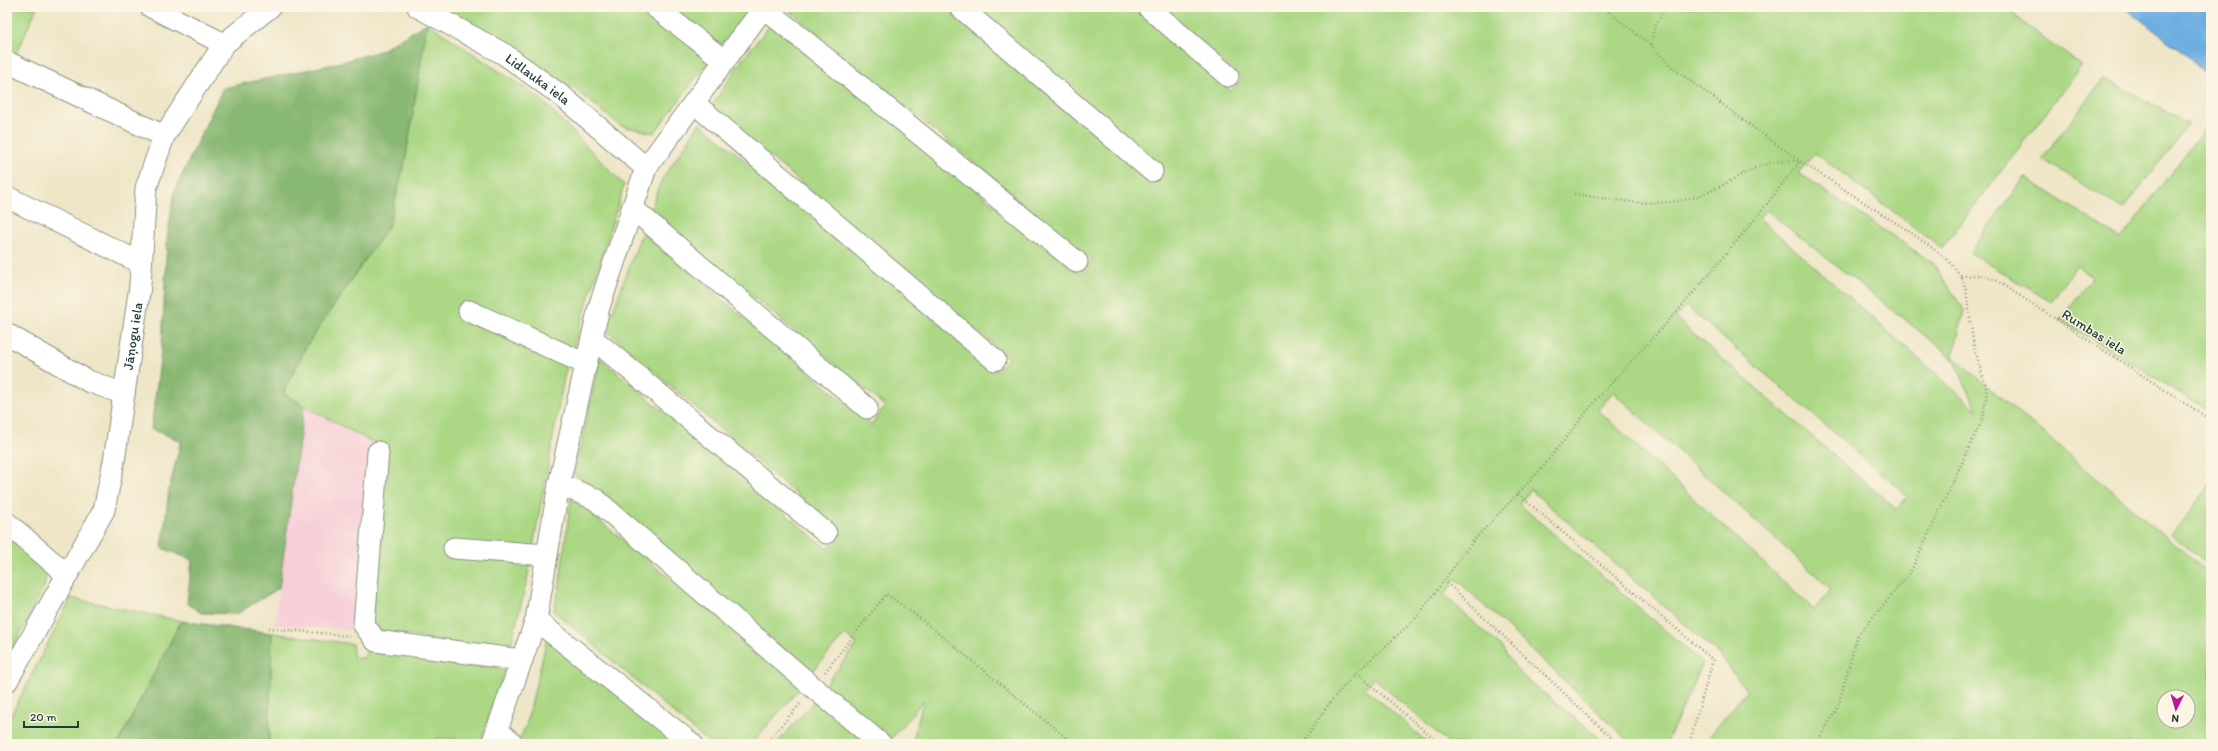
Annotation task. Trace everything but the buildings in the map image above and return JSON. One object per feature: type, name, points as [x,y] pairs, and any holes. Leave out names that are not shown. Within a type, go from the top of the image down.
[{"type":"street","points":[[151,7],[224,44]]},
{"type":"street","name":"Jāņogu iela","points":[[7,681],[66,574],[104,510],[114,461],[140,286],[146,188],[164,136],[224,44],[270,7]]},
{"type":"street","name":"Lidlauka iela","points":[[418,7],[504,54],[563,97],[646,168]]},
{"type":"street","points":[[655,7],[725,61]]},
{"type":"street","points":[[513,744],[495,737],[536,620],[559,484],[598,307],[646,168],[764,7],[1076,262]]},
{"type":"street","points":[[960,7],[1152,170]]},
{"type":"street","points":[[1148,7],[1228,76]]},
{"type":"street","points":[[7,62],[164,136]]},
{"type":"street","points":[[694,103],[995,360]]},
{"type":"street","points":[[7,197],[141,263]]},
{"type":"street","points":[[632,208],[867,408]]},
{"type":"street","points":[[469,311],[586,364]]},
{"type":"street","points":[[7,334],[88,381],[124,394]]},
{"type":"street","points":[[592,338],[826,533]]},
{"type":"street","points":[[378,452],[364,625],[376,641],[522,660]]},
{"type":"street","points":[[559,484],[595,499],[881,744]]},
{"type":"street","points":[[7,523],[66,574]]},
{"type":"street","points":[[454,548],[547,555]]},
{"type":"street","points":[[536,620],[692,744]]},
{"type":"path","points":[[1602,7],[1652,46],[1672,67],[1800,161],[1910,232],[1946,258],[1961,276],[1966,290],[1974,347],[1987,390],[1983,418],[1910,573],[1857,636],[1838,706],[1816,744]]},
{"type":"path","points":[[1652,46],[1651,35],[1654,26],[1666,7]]},
{"type":"path","points":[[1574,194],[1654,204],[1698,196],[1765,163],[1781,160],[1800,161]]},
{"type":"path","points":[[1298,744],[1356,673],[1417,617],[1473,541],[1542,468],[1596,400],[1682,306],[1756,218],[1800,161]]},
{"type":"path","name":"Rumbas iela","points":[[1961,276],[1979,276],[1994,279],[2211,420]]},
{"type":"path","points":[[1518,494],[1713,660],[1689,744]]},
{"type":"path","points":[[1444,580],[1618,744]]},
{"type":"path","points":[[847,643],[886,594],[917,616],[1074,744]]},
{"type":"path","points":[[269,628],[376,641]]},
{"type":"path","points":[[1356,673],[1440,744]]},
{"type":"shaded area","points":[[304,406],[374,443],[354,630],[274,625]]},
{"type":"green space","points":[[7,7],[37,7],[7,74]]},
{"type":"green space","points":[[437,7],[647,7],[713,56],[654,133],[621,126],[578,92]]},
{"type":"green space","points":[[670,7],[751,7],[721,45]]},
{"type":"green space","points":[[785,7],[949,7],[1153,181],[1163,170],[972,7],[1134,7],[1231,91],[1242,79],[1159,7],[2010,7],[2017,18],[2082,66],[1942,248],[1815,153],[1798,173],[1933,263],[1964,310],[1953,357],[2211,575],[2211,744],[1703,744],[1747,691],[1719,654],[1531,490],[1519,504],[1703,663],[1666,744],[1632,744],[1456,579],[1444,595],[1502,648],[1520,674],[1597,736],[1603,744],[1450,744],[1373,678],[1365,688],[1429,744],[912,744],[923,701],[891,739],[824,686],[857,644],[845,634],[812,672],[574,474],[600,358],[827,549],[841,533],[606,330],[642,232],[871,425],[885,406],[650,211],[661,181],[700,123],[996,371],[1009,358],[711,107],[742,60],[771,24],[1080,274],[1092,260]],"holes":[[[1766,210],[1952,357],[1978,411],[1759,218]],[[1686,306],[1908,496],[1897,510],[1675,318]],[[1613,392],[1831,589],[1814,610],[1598,410]]]},
{"type":"green space","points":[[427,23],[541,99],[624,185],[564,377],[527,580],[509,653],[378,630],[372,627],[383,448],[283,394],[307,345],[389,225],[406,157]]},
{"type":"green space","points":[[427,23],[406,157],[389,225],[307,345],[283,393],[304,406],[279,588],[237,614],[201,613],[187,603],[192,560],[162,548],[169,489],[181,441],[151,429],[162,345],[167,240],[174,192],[223,88],[334,64],[380,51]]},
{"type":"green space","points":[[2104,78],[2189,124],[2123,209],[2042,159]]},
{"type":"green space","points":[[2211,120],[2211,412],[2060,320],[2092,277],[2077,266],[2051,302],[1970,253],[2025,177],[2121,239]]},
{"type":"green space","points":[[2211,484],[2211,567],[2171,535]]},
{"type":"green space","points":[[571,498],[802,686],[751,744],[710,744],[554,611],[559,589]]},
{"type":"green space","points":[[7,530],[48,565],[44,587],[7,660]]},
{"type":"green space","points":[[71,598],[181,621],[118,744],[7,744],[7,723]]},
{"type":"green space","points":[[181,621],[272,633],[269,744],[118,744]]},
{"type":"green space","points":[[272,633],[352,644],[354,658],[364,658],[367,649],[382,648],[505,669],[480,744],[457,744],[457,739],[437,738],[438,744],[269,744]]},
{"type":"green space","points":[[547,639],[679,744],[527,744],[520,738],[526,726]]},
{"type":"green space","points":[[817,698],[867,744],[776,744]]},
{"type":"water","points":[[2124,7],[2211,7],[2211,81],[2191,59]]}]
